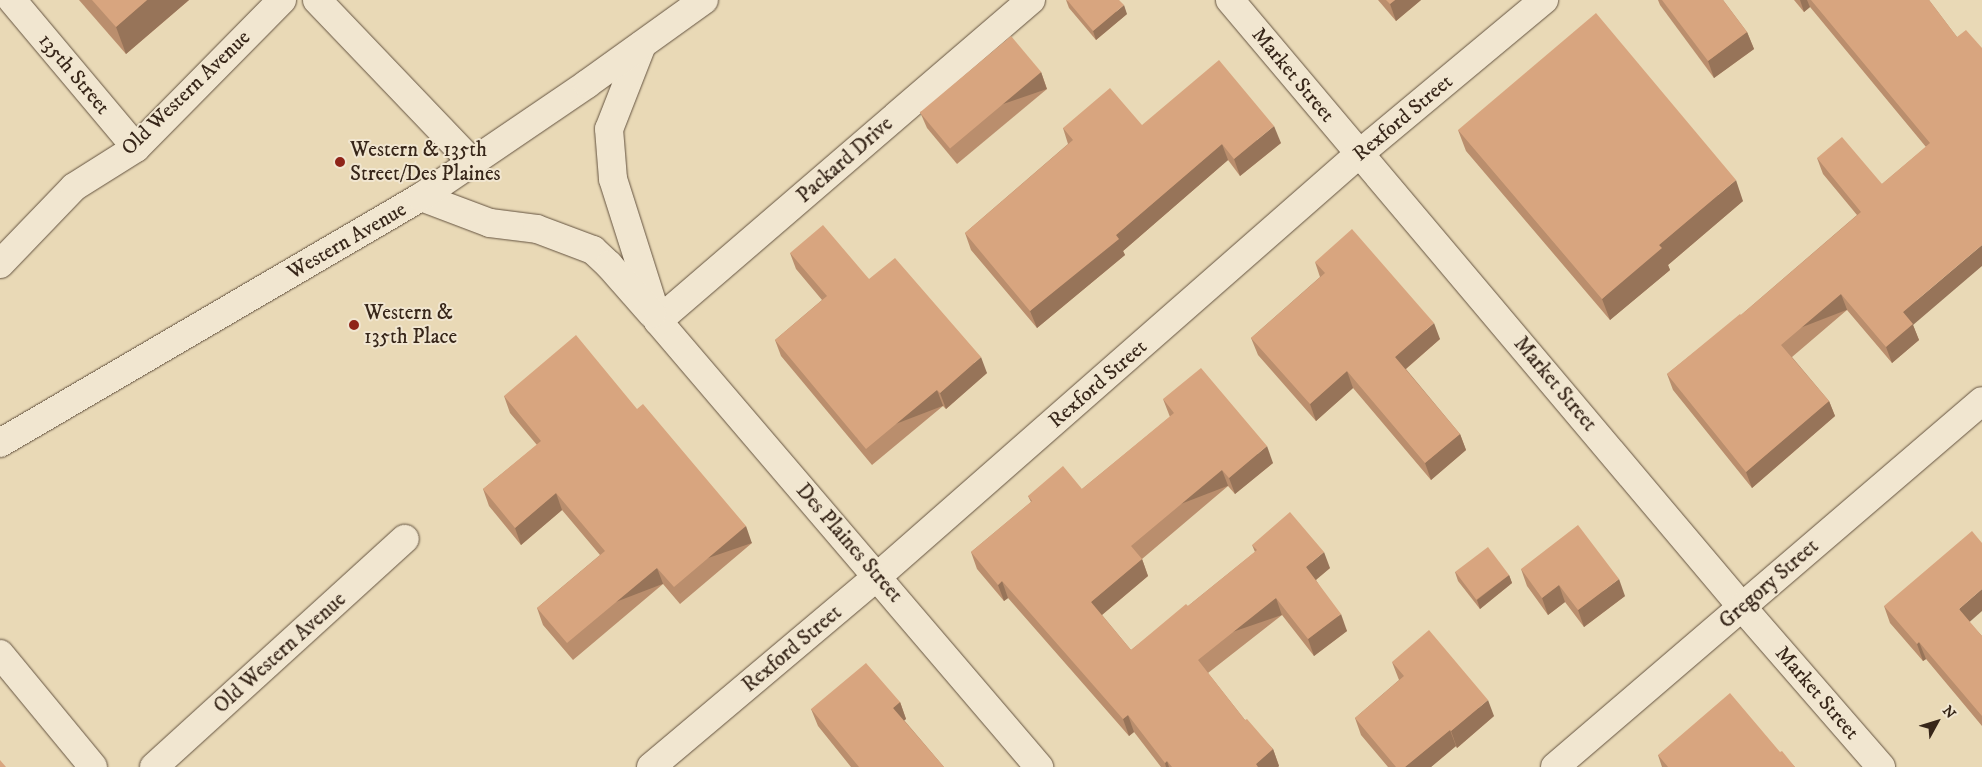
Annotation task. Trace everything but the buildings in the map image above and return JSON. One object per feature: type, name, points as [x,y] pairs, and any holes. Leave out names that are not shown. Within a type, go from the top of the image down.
[{"type":"street","name":"135th Street","points":[[12,0],[136,148]]},
{"type":"street","name":"Old Western Avenue","points":[[0,264],[74,187],[136,148],[282,0]]},
{"type":"street","points":[[316,0],[472,162]]},
{"type":"street","name":"Western Avenue","points":[[0,443],[421,197],[642,45],[704,0]]},
{"type":"street","name":"Packard Drive","points":[[658,321],[1031,0]]},
{"type":"street","name":"Market Street","points":[[1230,0],[1742,607],[1881,767]]},
{"type":"street","name":"Rexford Street","points":[[651,767],[878,576],[1359,154],[1544,0]]},
{"type":"street","points":[[642,45],[610,129],[613,179],[658,321]]},
{"type":"street","name":"Des Plaines Street","points":[[421,197],[490,223],[537,229],[593,250],[610,265],[878,576],[1039,767]]},
{"type":"street","name":"Gregory Street","points":[[1556,767],[1982,401]]},
{"type":"street","name":"Old Western Avenue","points":[[154,767],[405,539]]},
{"type":"street","points":[[0,654],[93,767]]},
{"type":"place","name":"Western & 135th Street/Des Plaines","points":[[340,162]]},
{"type":"place","name":"Western & 135th Place","points":[[354,325]]}]
